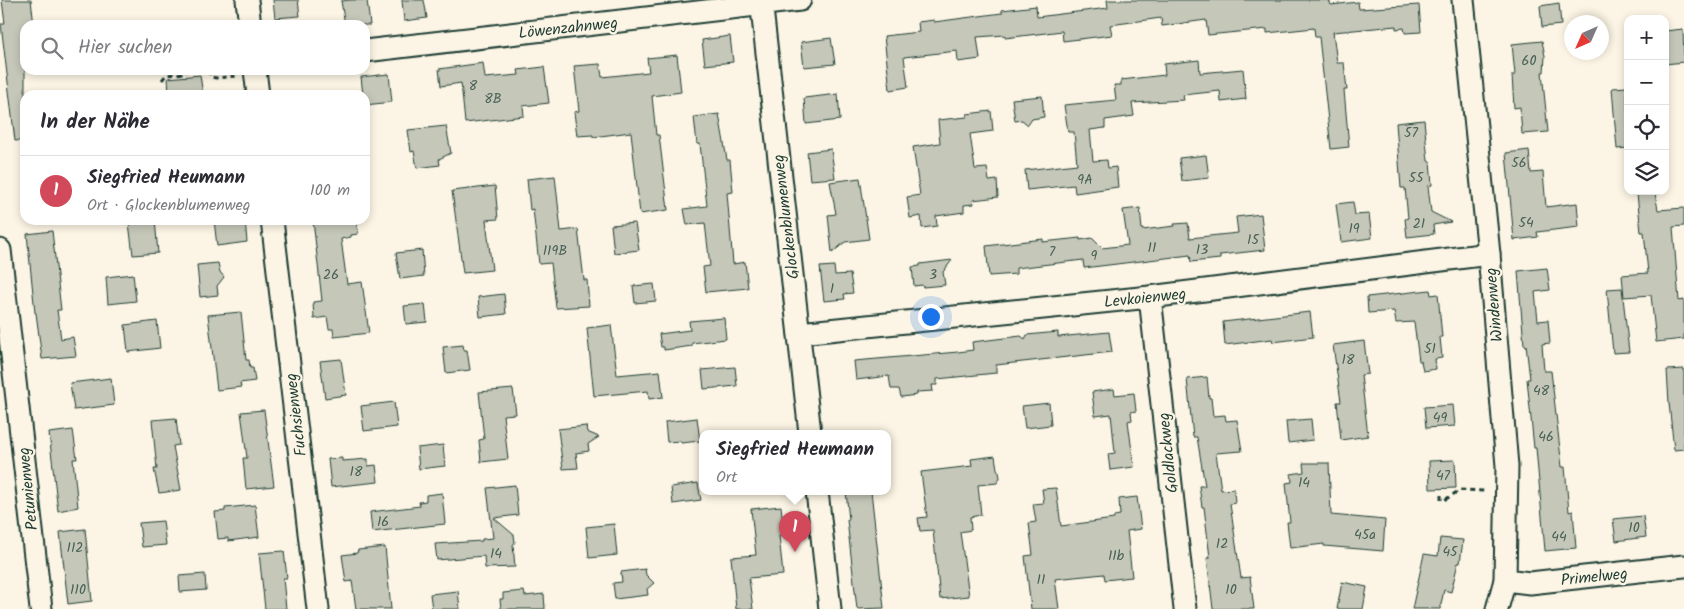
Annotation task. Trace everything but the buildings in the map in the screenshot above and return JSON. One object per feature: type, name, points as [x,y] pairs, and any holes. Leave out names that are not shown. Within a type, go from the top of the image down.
[{"type":"street","points":[[247,0],[249,20]]},
{"type":"street","name":"Löwenzahnweg","points":[[370,50],[761,2],[800,0]]},
{"type":"street","name":"Windenweg","points":[[1464,0],[1489,254],[1507,466],[1504,580],[1497,609]]},
{"type":"street","name":"Glockenblumenweg","points":[[761,2],[810,430]]},
{"type":"street","points":[[251,75],[256,90]]},
{"type":"street","name":"Fuchsienweg","points":[[273,225],[318,609]]},
{"type":"street","name":"Petunienweg","points":[[0,250],[41,609]]},
{"type":"street","name":"Levkoienweg","points":[[799,333],[1150,297],[1489,254]]},
{"type":"street","name":"Goldlackweg","points":[[1150,297],[1185,609]]},
{"type":"street","points":[[817,495],[830,609]]},
{"type":"street","name":"Primelweg","points":[[1504,580],[1530,583],[1684,566]]},
{"type":"path","points":[[162,80],[166,75]]},
{"type":"path","points":[[212,75],[216,78],[236,75]]},
{"type":"path","points":[[1441,495],[1441,500],[1460,490],[1485,491]]},
{"type":"place","name":"Siegfried Heumann","points":[[795,552]]}]
